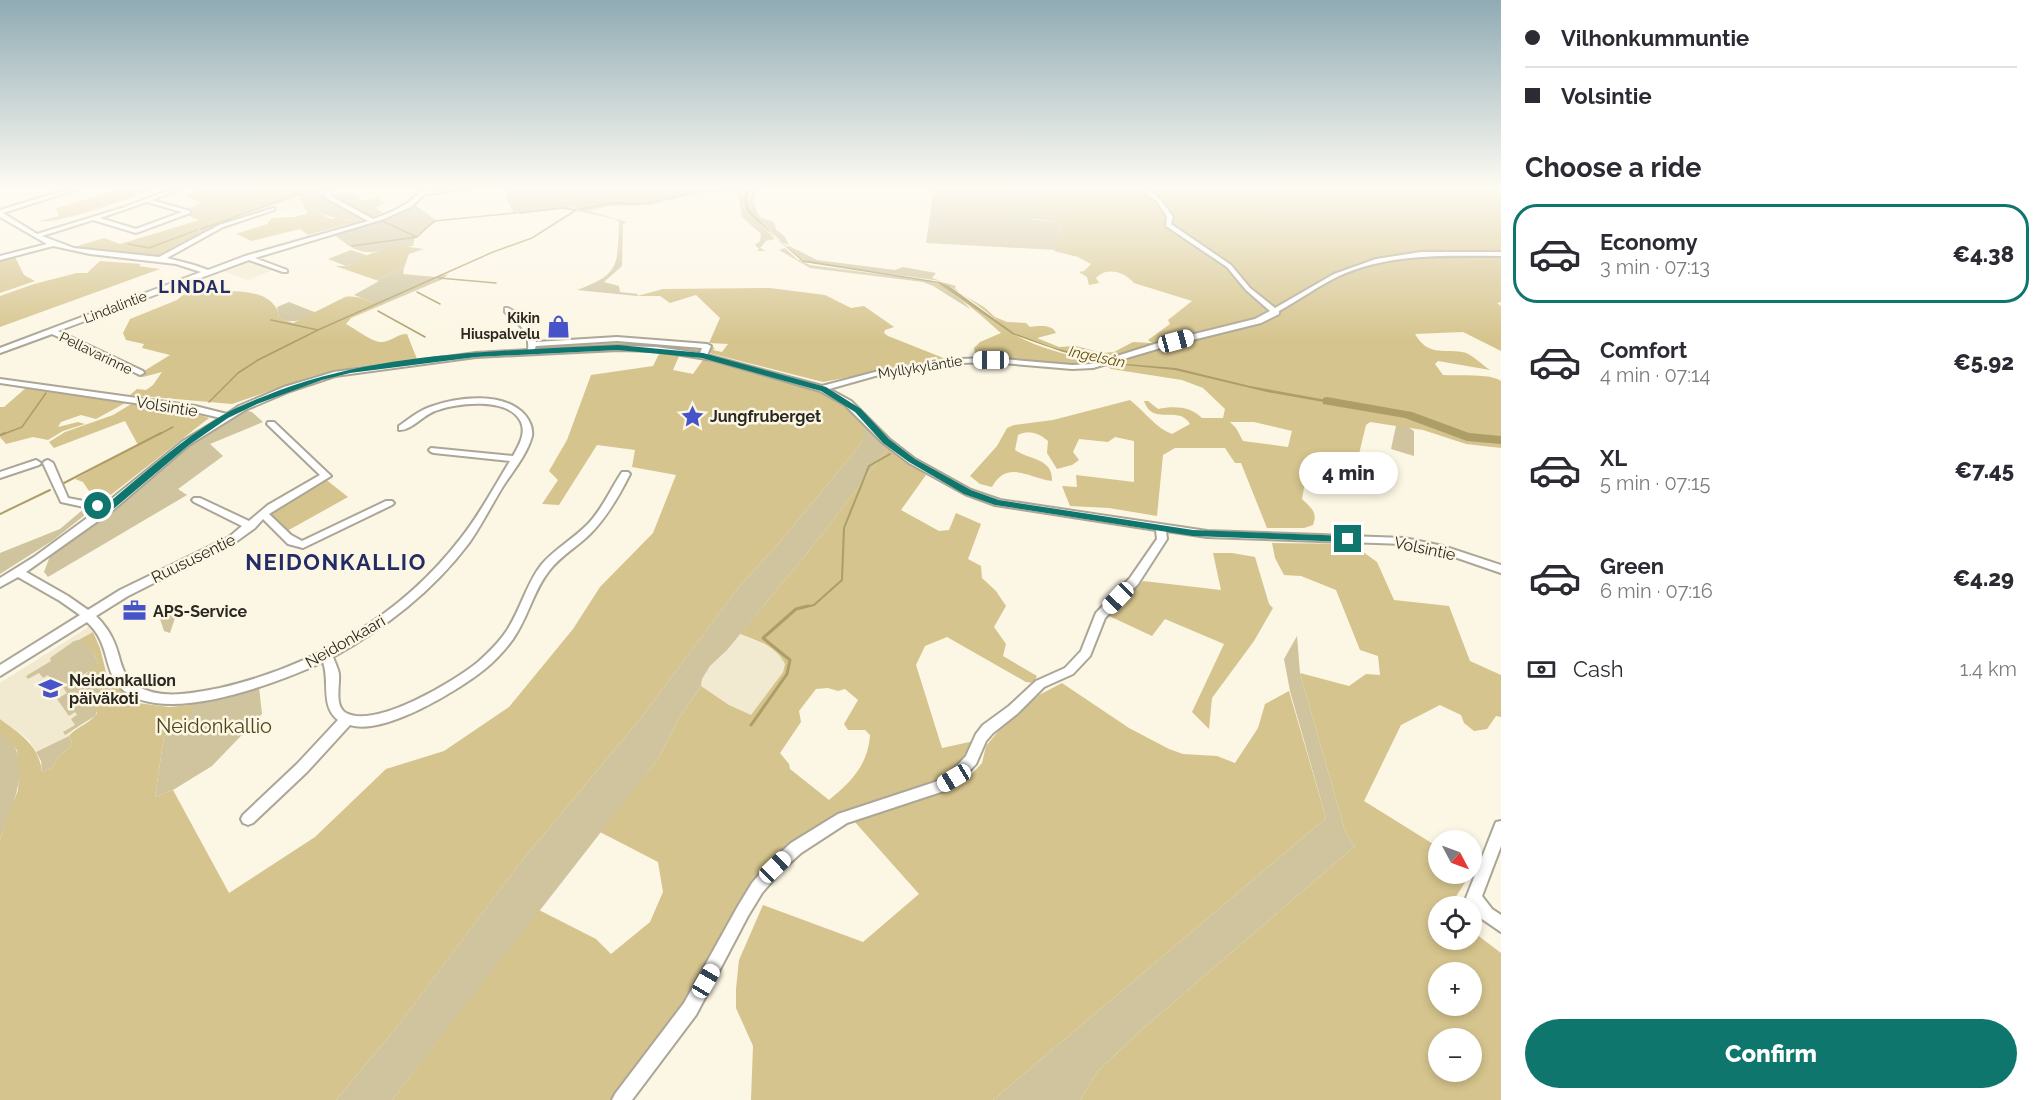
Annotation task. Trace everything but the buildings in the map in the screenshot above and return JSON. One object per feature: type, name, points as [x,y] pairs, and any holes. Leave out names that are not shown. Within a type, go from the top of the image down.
[{"type":"street","points":[[42,238],[76,251],[190,265],[207,272]]},
{"type":"street","points":[[158,260],[198,238]]},
{"type":"street","name":"Lindalintie","points":[[0,351],[246,257],[312,238]]},
{"type":"street","points":[[1188,238],[1228,266],[1248,290],[1276,312]]},
{"type":"street","points":[[0,258],[54,244]]},
{"type":"street","name":"Myllykyläntie","points":[[823,389],[884,372],[960,361],[991,360],[1081,367],[1103,363],[1161,345],[1258,321],[1336,274],[1376,261],[1421,254],[1501,254]]},
{"type":"street","points":[[246,257],[285,271]]},
{"type":"street","points":[[508,310],[530,333],[532,348]]},
{"type":"street","name":"Pellavarinne","points":[[52,331],[140,374]]},
{"type":"street","name":"Volsintie","points":[[0,381],[195,409],[225,416],[287,389],[334,374],[476,355],[532,348],[618,348],[703,355],[823,389],[858,410],[897,450],[968,492],[1010,505],[1222,535],[1404,541],[1439,548],[1501,569]]},
{"type":"street","name":"Neidonkaari","points":[[18,572],[88,616],[106,638],[120,679],[130,688],[153,698],[180,699],[241,688],[294,670],[326,656],[382,622],[426,585],[465,540],[527,439],[527,423],[521,414],[498,403],[473,401],[453,403],[429,410],[402,428]]},
{"type":"street","points":[[0,583],[108,509],[186,443],[225,416]]},
{"type":"street","name":"Ruususentie","points":[[0,670],[146,581],[233,539],[283,499],[326,476],[271,424]]},
{"type":"street","points":[[434,450],[514,459]]},
{"type":"street","points":[[0,475],[36,463],[46,457],[51,458],[48,463],[64,500],[108,509]]},
{"type":"street","points":[[326,656],[332,668],[334,707],[340,716],[357,722],[372,720],[422,703],[445,691],[481,666],[513,631],[532,589],[546,567],[600,518],[625,474]]},
{"type":"street","points":[[197,500],[251,526]]},
{"type":"street","points":[[263,515],[268,517],[295,544],[303,545],[389,503]]},
{"type":"street","points":[[621,1100],[690,1009],[748,903],[775,867],[796,848],[843,818],[939,787],[954,778],[971,760],[981,738],[988,729],[1013,710],[1040,684],[1069,671],[1086,653],[1100,616],[1134,581],[1162,539],[1161,528]]},
{"type":"street","points":[[248,819],[302,768],[347,719]]},
{"type":"street","points":[[1501,827],[1474,898],[1487,914],[1501,924]]},
{"type":"shaded area","points":[[103,238],[120,244],[139,238],[192,238],[159,257],[71,248]]},
{"type":"shaded area","points":[[776,238],[803,260],[940,282],[949,286],[1014,333],[1051,347],[1114,363],[1176,368],[1250,386],[1332,401],[1346,406],[1267,392],[1175,370],[1113,364],[1063,352],[1012,334],[938,283],[803,262]]},
{"type":"shaded area","points":[[1058,238],[1501,238],[1501,302],[1497,303],[1501,306],[1501,351],[1463,332],[1415,334],[1430,349],[1465,353],[1490,370],[1438,361],[1435,364],[1443,375],[1482,376],[1501,381],[1501,448],[1466,444],[1423,430],[1370,422],[1366,425],[1358,458],[1346,457],[1338,479],[1301,473],[1305,482],[1302,499],[1313,511],[1315,517],[1313,525],[1304,528],[1267,528],[1241,463],[1235,463],[1225,448],[1175,448],[1163,455],[1157,516],[1109,508],[1070,506],[1062,486],[1077,487],[1076,475],[1134,482],[1134,441],[1115,437],[1108,442],[1079,439],[1073,452],[1079,460],[1072,465],[1057,469],[1047,453],[1048,441],[1034,433],[1026,432],[1018,435],[1015,450],[1045,464],[1049,468],[1052,481],[1011,472],[1004,474],[992,487],[980,484],[970,476],[997,446],[1007,428],[1014,425],[1053,420],[1130,400],[1156,424],[1172,434],[1190,424],[1185,418],[1179,416],[1153,413],[1144,401],[1148,401],[1158,409],[1176,407],[1187,409],[1202,418],[1223,418],[1225,409],[1203,388],[1182,380],[1111,369],[1099,362],[1069,365],[976,357],[974,348],[980,342],[1001,333],[959,298],[933,286],[932,281],[951,290],[993,321],[1025,340],[1064,354],[1103,362],[1103,359],[1049,347],[1010,331],[964,295],[995,317],[1007,322],[1026,323],[1030,327],[1045,326],[1052,328],[1056,333],[1037,338],[1059,347],[1076,346],[1102,353],[1114,352],[1133,342],[1152,343],[1148,340],[1170,324],[1168,320],[1192,301],[1134,283],[1121,273],[1110,271],[1096,278],[1099,283],[1089,285],[1087,277],[1079,272],[1084,271],[1091,264],[1078,257],[1054,251]],"holes":[[[1230,422],[1254,422],[1292,431],[1288,447],[1243,441]]]},
{"type":"shaded area","points":[[402,246],[424,249],[409,254],[404,268],[376,280],[335,266],[347,266],[372,253]]},
{"type":"shaded area","points":[[14,255],[24,275],[35,281],[0,293],[0,259]]},
{"type":"shaded area","points":[[100,261],[141,264],[139,266],[160,269],[0,327],[0,296],[34,284],[77,273],[87,273]]},
{"type":"shaded area","points":[[248,261],[273,270],[248,280],[223,271]]},
{"type":"shaded area","points":[[935,280],[956,286],[959,292]]},
{"type":"shaded area","points":[[770,288],[825,295],[851,308],[864,306],[894,327],[885,330],[884,333],[888,336],[946,359],[823,382],[709,353],[712,347],[715,348],[713,350],[722,352],[728,344],[709,343],[720,318],[696,295],[670,303],[660,296],[637,296],[663,289]]},
{"type":"shaded area","points":[[203,292],[241,292],[260,295],[268,299],[275,307],[279,318],[293,323],[345,297],[362,298],[378,305],[377,307],[351,318],[346,324],[379,342],[407,334],[417,359],[356,367],[313,376],[232,404],[130,395],[137,389],[146,390],[153,385],[162,372],[143,377],[136,376],[170,355],[142,348],[144,344],[126,340],[123,333],[130,319],[177,300],[183,295]]},
{"type":"shaded area","points":[[660,352],[680,354],[673,370],[693,374],[705,357],[820,390],[847,405],[860,417],[863,425],[863,441],[785,536],[738,588],[644,714],[520,863],[397,1027],[336,1100],[0,1100],[0,839],[18,790],[19,770],[17,750],[0,733],[0,719],[33,747],[42,772],[52,768],[59,756],[70,747],[72,741],[69,736],[97,713],[96,701],[101,694],[100,684],[95,680],[82,678],[98,663],[94,653],[80,639],[93,632],[100,648],[108,680],[138,703],[169,707],[190,705],[193,708],[191,714],[178,727],[164,736],[155,797],[173,790],[229,893],[315,837],[386,769],[444,751],[509,707],[573,629],[600,587],[653,533],[676,475],[632,467],[635,450],[597,445],[559,505],[542,504],[558,480],[549,471],[567,440],[591,375],[653,366]]},
{"type":"shaded area","points":[[27,387],[127,402],[96,419],[81,415],[61,422],[58,427],[78,422],[85,424],[63,431],[48,440],[33,437],[6,444],[0,437],[0,407],[4,407]]},
{"type":"shaded area","points":[[133,403],[191,412],[209,418],[103,501],[92,503],[106,491],[89,491],[83,482],[75,479],[138,445],[125,421],[54,448],[49,442],[65,432],[113,415]]},
{"type":"shaded area","points":[[888,448],[926,475],[901,510],[939,531],[949,530],[956,513],[981,524],[968,559],[981,566],[982,578],[996,591],[1006,606],[994,627],[1006,644],[1003,656],[1037,676],[1034,683],[1026,682],[947,637],[925,646],[916,665],[942,748],[974,741],[963,765],[939,782],[848,811],[792,845],[685,1007],[612,1100],[392,1100],[539,910],[596,939],[611,954],[650,922],[663,892],[658,862],[600,832],[658,759],[679,718],[701,686],[729,705],[751,715],[783,672],[785,664],[772,648],[740,634],[817,541]],"holes":[[[828,688],[838,691],[845,689],[858,700],[844,724],[848,730],[865,730],[870,735],[866,755],[857,772],[829,800],[790,769],[789,764],[780,753],[801,722],[799,711],[816,689]]]},
{"type":"shaded area","points":[[324,478],[348,497],[287,531],[269,513]]},
{"type":"shaded area","points":[[1272,543],[1352,544],[1377,562],[1394,600],[1449,606],[1470,661],[1501,675],[1501,717],[1496,716],[1487,729],[1474,731],[1464,723],[1461,715],[1440,705],[1401,725],[1364,801],[1428,841],[1428,884],[1464,884],[1456,896],[1428,896],[1428,950],[1482,950],[1482,939],[1501,953],[1501,1100],[1080,1100],[1098,1071],[1138,1033],[1355,846],[1346,834],[1300,673],[1349,686],[1366,674],[1380,675],[1378,656],[1360,650],[1336,590],[1301,576],[1284,575],[1275,558]]},
{"type":"shaded area","points":[[1213,553],[1232,553],[1255,557],[1269,604],[1273,608],[1254,641],[1212,698],[1209,729],[1192,712],[1224,644],[1165,619],[1152,636],[1107,615],[1143,581],[1221,590]]},
{"type":"shaded area","name":"Neidonkallion päiväkoti","points":[[90,626],[93,632],[81,638],[102,687],[69,736],[36,752],[29,740],[0,719],[0,683]]},
{"type":"shaded area","points":[[740,634],[779,652],[785,664],[783,671],[751,716],[729,705],[701,686],[702,679],[710,666]]},
{"type":"shaded area","points":[[1062,683],[1129,728],[1169,749],[1183,754],[1217,756],[1235,763],[1258,728],[1265,704],[1289,691],[1326,818],[993,1100],[751,1100],[753,1046],[736,1008],[736,989],[739,960],[763,905],[863,942],[919,894],[854,821],[942,793],[967,779],[982,763],[986,746],[1000,729],[1039,695]]},
{"type":"green space","points":[[339,238],[415,238],[413,246],[376,252],[362,251]]},
{"type":"green space","points":[[618,238],[623,238],[622,266],[604,282],[619,286],[620,292],[638,294],[637,296],[577,290],[602,279],[609,273],[614,266]]},
{"type":"green space","points":[[760,238],[775,239],[766,241],[760,248],[766,251],[757,251],[759,249],[755,245]]},
{"type":"green space","points":[[778,238],[786,238],[789,245]]},
{"type":"green space","points":[[927,238],[1059,238],[1056,250],[926,243]]},
{"type":"green space","points":[[787,247],[817,260],[895,270],[903,267],[936,273],[932,278],[941,281],[812,263],[800,258]]},
{"type":"green space","points":[[785,248],[797,259],[810,265],[932,281],[933,286],[923,282],[810,268],[779,250]]},
{"type":"green space","points":[[351,250],[369,256],[346,266],[328,259]]},
{"type":"green space","points":[[404,268],[403,274],[436,277],[448,274],[443,279],[377,307],[372,302],[354,295],[379,281],[376,280]]},
{"type":"green space","points":[[933,286],[953,294],[970,309]]},
{"type":"green space","points":[[289,302],[317,313],[294,321],[279,318],[277,307]]},
{"type":"green space","points":[[617,340],[702,349],[699,351],[623,345],[538,349],[535,347]]},
{"type":"green space","points":[[244,410],[252,412],[263,422],[210,444],[223,456],[178,489],[187,495],[48,577],[44,572],[50,556],[93,525],[187,445]]},
{"type":"green space","points":[[860,417],[874,436],[888,448],[817,541],[727,650],[710,666],[702,679],[701,686],[679,718],[658,759],[392,1100],[336,1100],[397,1027],[520,863],[644,714],[738,588],[785,536],[863,441]]},
{"type":"green space","points":[[1396,426],[1406,426],[1414,431],[1414,456],[1391,449]]},
{"type":"green space","points":[[86,507],[90,508],[90,511],[52,541],[0,574],[0,553],[60,529]]},
{"type":"green space","points":[[180,603],[170,633],[164,631],[160,619],[165,610]]},
{"type":"green space","points":[[1297,636],[1300,673],[1346,834],[1355,846],[1138,1033],[1098,1071],[1080,1100],[993,1100],[1326,818],[1290,691],[1284,659]]},
{"type":"green space","points":[[82,639],[94,653],[98,663],[95,668],[84,674],[84,680],[98,681],[99,703],[95,716],[65,735],[63,732],[75,725],[71,719],[77,715],[75,712],[69,716],[57,699],[67,693],[62,686],[52,691],[44,681],[50,678],[48,675],[43,678],[39,673],[28,679],[26,676],[51,661],[50,658],[74,641]]},
{"type":"green space","name":"Neidonkallio","points":[[259,687],[262,714],[212,766],[173,790],[155,797],[164,736],[178,727],[190,705],[180,705]]},
{"type":"green space","points":[[0,733],[11,742],[18,754],[20,768],[15,798],[0,839]]},
{"type":"green space","points":[[69,736],[72,741],[70,747],[59,756],[52,768],[42,772],[41,761],[36,752]]},
{"type":"waterway","points":[[128,244],[149,248],[175,238]]},
{"type":"waterway","points":[[352,246],[407,238]]},
{"type":"waterway","points":[[318,330],[493,252],[531,238]]},
{"type":"waterway","points":[[439,278],[496,283]]},
{"type":"waterway","points":[[417,292],[440,304]]},
{"type":"waterway","points":[[378,311],[425,337]]},
{"type":"waterway","points":[[271,320],[318,330]]},
{"type":"waterway","points":[[209,402],[238,373],[258,360],[318,330]]},
{"type":"waterway","points":[[1,435],[22,427],[46,393]]},
{"type":"waterway","name":"Ingelsån","points":[[1327,401],[1408,415],[1467,437],[1501,440]]},
{"type":"waterway","points":[[158,435],[173,427]]},
{"type":"waterway","points":[[0,435],[5,433]]},
{"type":"waterway","points":[[64,483],[161,433]]},
{"type":"waterway","points":[[801,608],[814,605],[842,580],[844,528],[869,466],[890,454]]},
{"type":"waterway","points":[[0,514],[50,490]]},
{"type":"waterway","points":[[751,725],[787,674],[790,660],[763,638],[796,609],[808,606]]},
{"type":"place","name":"Kikin Hiuspalvelu","points":[[558,326]]},
{"type":"place","name":"Jungfruberget","points":[[692,416]]},
{"type":"place","name":"APS-Service","points":[[135,611]]},
{"type":"place","name":"Neidonkallion päiväkoti","points":[[51,689]]},
{"type":"district","name":"LINDAL","points":[[195,287]]},
{"type":"district","name":"NEIDONKALLIO","points":[[336,562]]},
{"type":"route","points":[[98,506],[108,509],[186,443],[225,416],[287,389],[334,374],[476,355],[618,348],[656,349],[703,355],[823,389],[858,410],[886,441],[912,461],[968,492],[998,503],[1193,533],[1348,539]]}]
